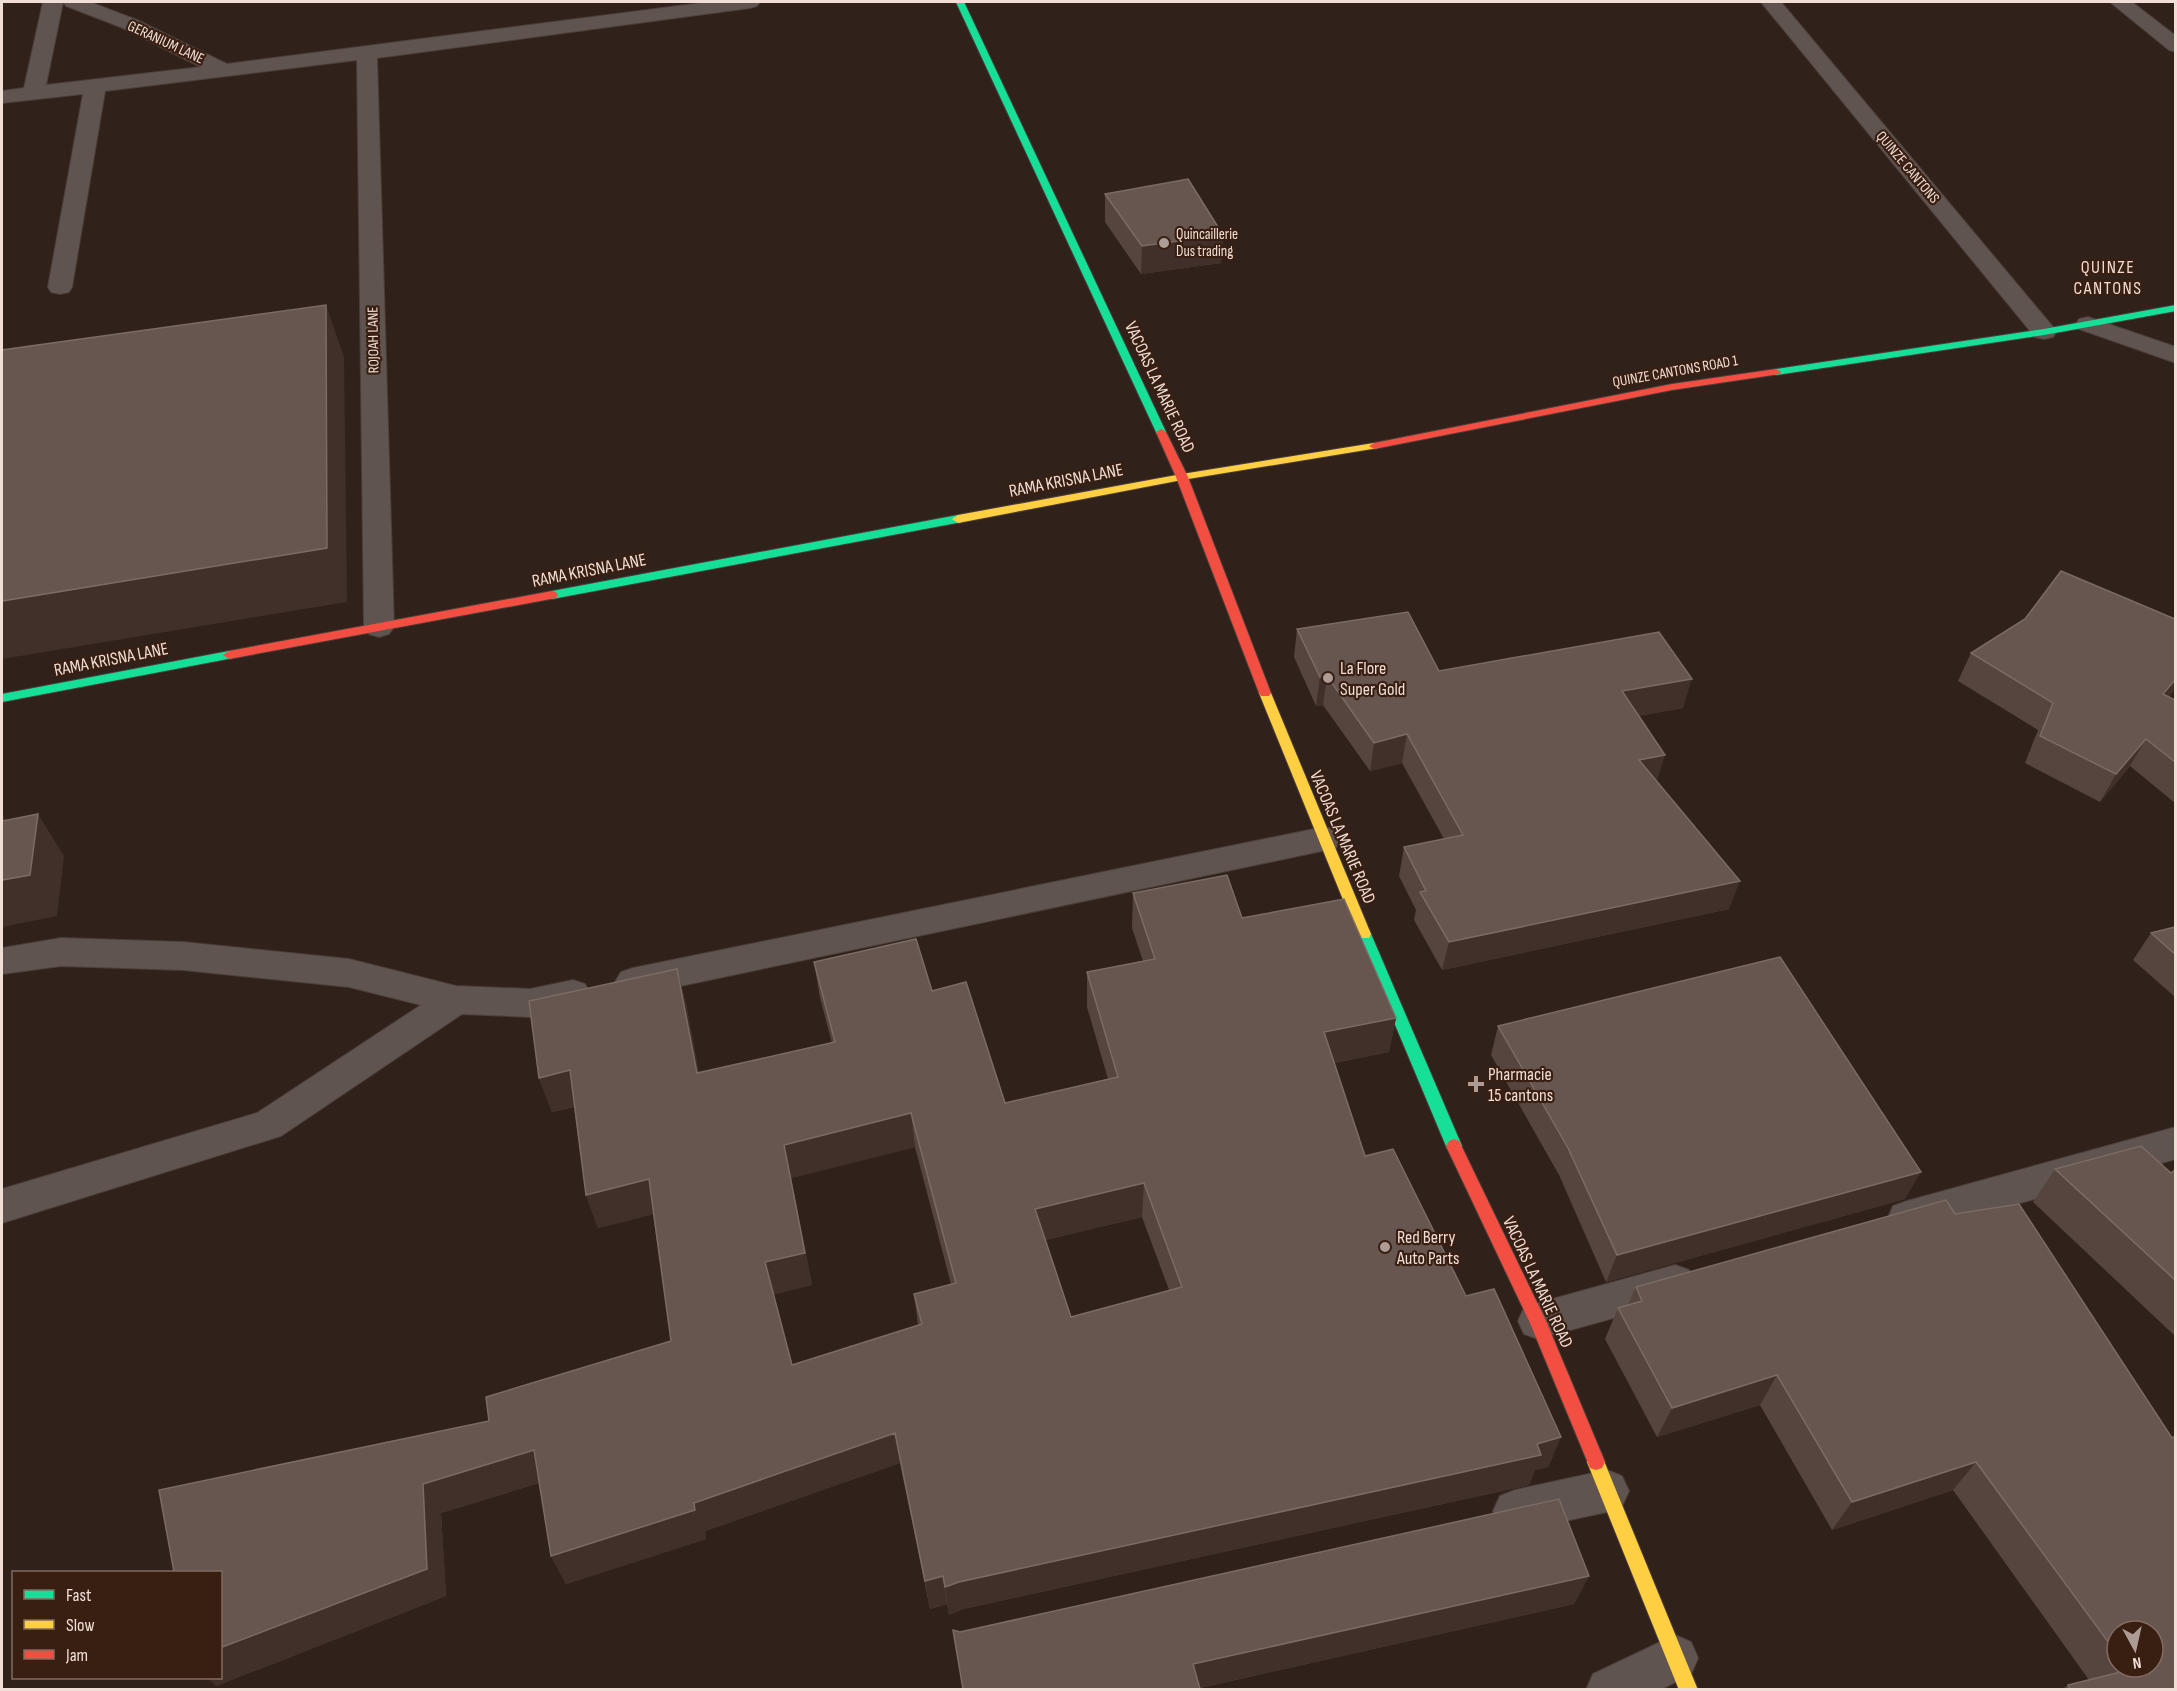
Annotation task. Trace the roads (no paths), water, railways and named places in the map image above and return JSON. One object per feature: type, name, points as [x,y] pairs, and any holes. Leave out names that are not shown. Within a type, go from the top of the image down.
[{"type":"main road","name":"VACOAS LA MARIE ROAD","points":[[960,2],[1182,477],[1236,623],[1324,839],[1454,1145],[1539,1321],[1682,1674]]},
{"type":"main road","name":"QUINZE CANTONS ROAD 1","points":[[1182,477],[1400,442],[1672,387],[2044,332],[2175,308]]},
{"type":"main road","name":"RAMA KRISNA LANE","points":[[2,698],[1182,477]]},
{"type":"street","points":[[34,92],[52,2]]},
{"type":"street","name":"GERANIUM LANE","points":[[73,2],[130,24],[224,70]]},
{"type":"street","points":[[2,97],[367,53],[750,2]]},
{"type":"street","name":"QUINZE CANTONS","points":[[1771,2],[2044,332]]},
{"type":"street","points":[[2120,2],[2175,46]]},
{"type":"street","name":"ROJOAH LANE","points":[[367,53],[379,627]]},
{"type":"street","points":[[60,287],[95,86]]},
{"type":"street","points":[[2088,324],[2175,356]]},
{"type":"street","points":[[2,961],[61,952],[183,956],[349,973],[456,1000],[530,1003],[1324,839]]},
{"type":"street","points":[[2,1206],[268,1125],[456,1000]]},
{"type":"street","points":[[1868,1229],[2175,1143]]},
{"type":"street","points":[[1539,1321],[1709,1274]]},
{"type":"street","points":[[1478,1520],[1607,1491]]},
{"type":"street","points":[[1609,1689],[1682,1674]]},
{"type":"place","name":"Quincaillerie Dus trading","points":[[1164,243]]},
{"type":"place","name":"La Flore Super Gold","points":[[1328,678]]},
{"type":"place","name":"Pharmacie 15 cantons","points":[[1476,1084]]},
{"type":"place","name":"Red Berry Auto Parts","points":[[1385,1247]]},
{"type":"district","name":"QUINZE CANTONS","points":[[2108,277]]}]
